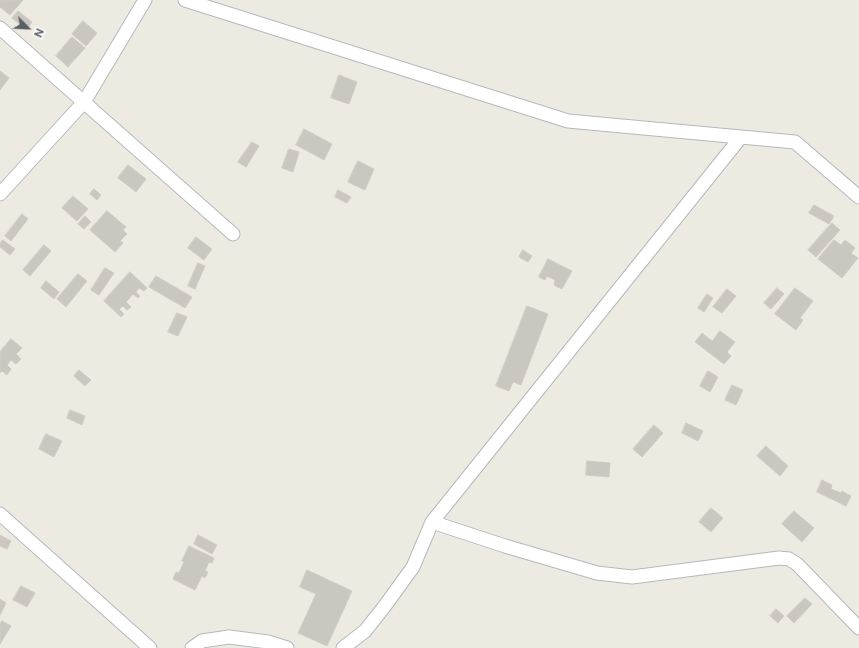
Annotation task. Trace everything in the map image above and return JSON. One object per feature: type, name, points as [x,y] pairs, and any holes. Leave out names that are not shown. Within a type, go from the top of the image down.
[{"type":"street","points":[[0,194],[84,102],[145,0]]},
{"type":"street","points":[[185,0],[568,121],[795,142],[859,197]]},
{"type":"street","points":[[0,28],[234,234]]},
{"type":"street","points":[[343,648],[365,631],[413,567],[432,522],[741,137]]},
{"type":"street","points":[[0,514],[150,648]]},
{"type":"street","points":[[432,522],[505,546],[597,573],[632,577],[779,558],[789,559],[797,564],[859,628]]},
{"type":"street","points":[[192,648],[202,641],[229,637],[268,642],[287,648]]},
{"type":"building","points":[[0,0],[23,0],[10,15],[0,7]]},
{"type":"building","points":[[18,11],[32,22],[26,30],[12,18]]},
{"type":"building","points":[[83,21],[97,33],[86,46],[72,34]]},
{"type":"building","points":[[72,37],[85,48],[68,67],[56,56]]},
{"type":"building","points":[[0,71],[9,78],[0,90]]},
{"type":"building","points":[[339,75],[357,82],[349,104],[331,98]]},
{"type":"building","points":[[304,129],[332,144],[324,160],[296,145]]},
{"type":"building","points":[[252,142],[259,146],[246,167],[238,162]]},
{"type":"building","points":[[289,149],[299,152],[293,172],[282,168]]},
{"type":"building","points":[[358,161],[374,169],[365,190],[348,182]]},
{"type":"building","points":[[128,165],[146,179],[136,192],[118,178]]},
{"type":"building","points":[[94,189],[101,195],[97,200],[90,194]]},
{"type":"building","points":[[338,190],[351,197],[347,203],[335,197]]},
{"type":"building","points":[[73,196],[88,209],[77,221],[62,208]]},
{"type":"building","points":[[814,205],[834,216],[829,224],[809,213]]},
{"type":"building","points":[[107,211],[126,227],[123,230],[127,234],[120,241],[123,243],[115,252],[90,230]]},
{"type":"building","points":[[22,214],[28,219],[11,241],[5,236]]},
{"type":"building","points":[[85,216],[91,222],[84,229],[78,224]]},
{"type":"building","points":[[832,223],[840,230],[816,257],[808,250]]},
{"type":"building","points":[[196,237],[212,249],[204,260],[188,248]]},
{"type":"building","points":[[3,240],[15,249],[10,255],[0,247],[0,243]]},
{"type":"building","points":[[834,240],[841,245],[845,240],[855,248],[851,253],[858,258],[842,278],[818,259]]},
{"type":"building","points":[[44,245],[51,251],[30,276],[23,270]]},
{"type":"building","points":[[523,250],[532,256],[528,262],[519,257]]},
{"type":"building","points":[[548,259],[572,271],[562,289],[554,285],[555,280],[547,276],[545,280],[539,277]]},
{"type":"building","points":[[198,263],[205,266],[195,289],[188,286]]},
{"type":"building","points":[[105,268],[114,273],[99,295],[91,290]]},
{"type":"building","points":[[130,272],[147,288],[144,291],[139,288],[136,292],[140,296],[138,298],[133,294],[126,302],[131,307],[127,310],[123,306],[119,309],[124,314],[121,317],[104,301]]},
{"type":"building","points":[[78,274],[87,281],[66,307],[57,299]]},
{"type":"building","points":[[156,276],[192,297],[185,308],[149,287]]},
{"type":"building","points":[[46,281],[59,292],[54,299],[41,288]]},
{"type":"building","points":[[777,288],[784,294],[771,309],[764,303]]},
{"type":"building","points":[[795,288],[813,301],[800,318],[803,320],[796,330],[775,314]]},
{"type":"building","points":[[727,289],[736,296],[722,313],[713,307]]},
{"type":"building","points":[[707,294],[713,298],[704,312],[698,308]]},
{"type":"building","points":[[527,306],[548,314],[521,385],[513,382],[509,391],[496,386]]},
{"type":"building","points":[[177,313],[187,317],[178,336],[168,332]]},
{"type":"building","points":[[720,331],[735,342],[727,352],[731,356],[724,364],[695,342],[702,333],[712,341]]},
{"type":"building","points":[[11,339],[22,348],[16,354],[21,359],[16,364],[11,360],[7,365],[11,369],[7,375],[2,371],[0,373],[0,352]]},
{"type":"building","points":[[79,370],[91,380],[85,386],[74,376]]},
{"type":"building","points":[[708,371],[718,377],[710,392],[700,386]]},
{"type":"building","points":[[732,385],[743,390],[736,405],[725,400]]},
{"type":"building","points":[[70,410],[85,416],[82,425],[67,418]]},
{"type":"building","points":[[686,423],[703,431],[698,441],[682,433]]},
{"type":"building","points":[[654,425],[663,433],[642,457],[633,449]]},
{"type":"building","points":[[46,434],[62,441],[54,457],[39,449]]},
{"type":"building","points":[[766,446],[788,466],[780,476],[757,456]]},
{"type":"building","points":[[587,461],[610,463],[609,477],[586,475]]},
{"type":"building","points":[[822,480],[832,485],[831,489],[841,493],[842,491],[851,496],[846,506],[817,492]]},
{"type":"building","points":[[711,508],[723,518],[711,532],[699,522]]},
{"type":"building","points":[[794,511],[814,528],[802,542],[782,524]]},
{"type":"building","points":[[0,535],[11,541],[7,549],[0,546]]},
{"type":"building","points":[[198,535],[217,545],[212,554],[194,544]]},
{"type":"building","points":[[189,546],[214,558],[212,563],[209,562],[205,571],[208,572],[205,578],[202,576],[195,590],[173,579],[176,572],[179,573],[184,562],[182,561]]},
{"type":"building","points":[[307,570],[352,591],[327,646],[298,633],[316,594],[300,587]]},
{"type":"building","points":[[21,586],[35,593],[27,607],[13,600]]},
{"type":"building","points":[[805,598],[812,604],[794,623],[787,616]]},
{"type":"building","points":[[0,599],[6,603],[0,615]]},
{"type":"building","points":[[776,609],[784,616],[778,623],[770,616]]},
{"type":"building","points":[[2,621],[11,626],[0,644],[0,624]]}]
